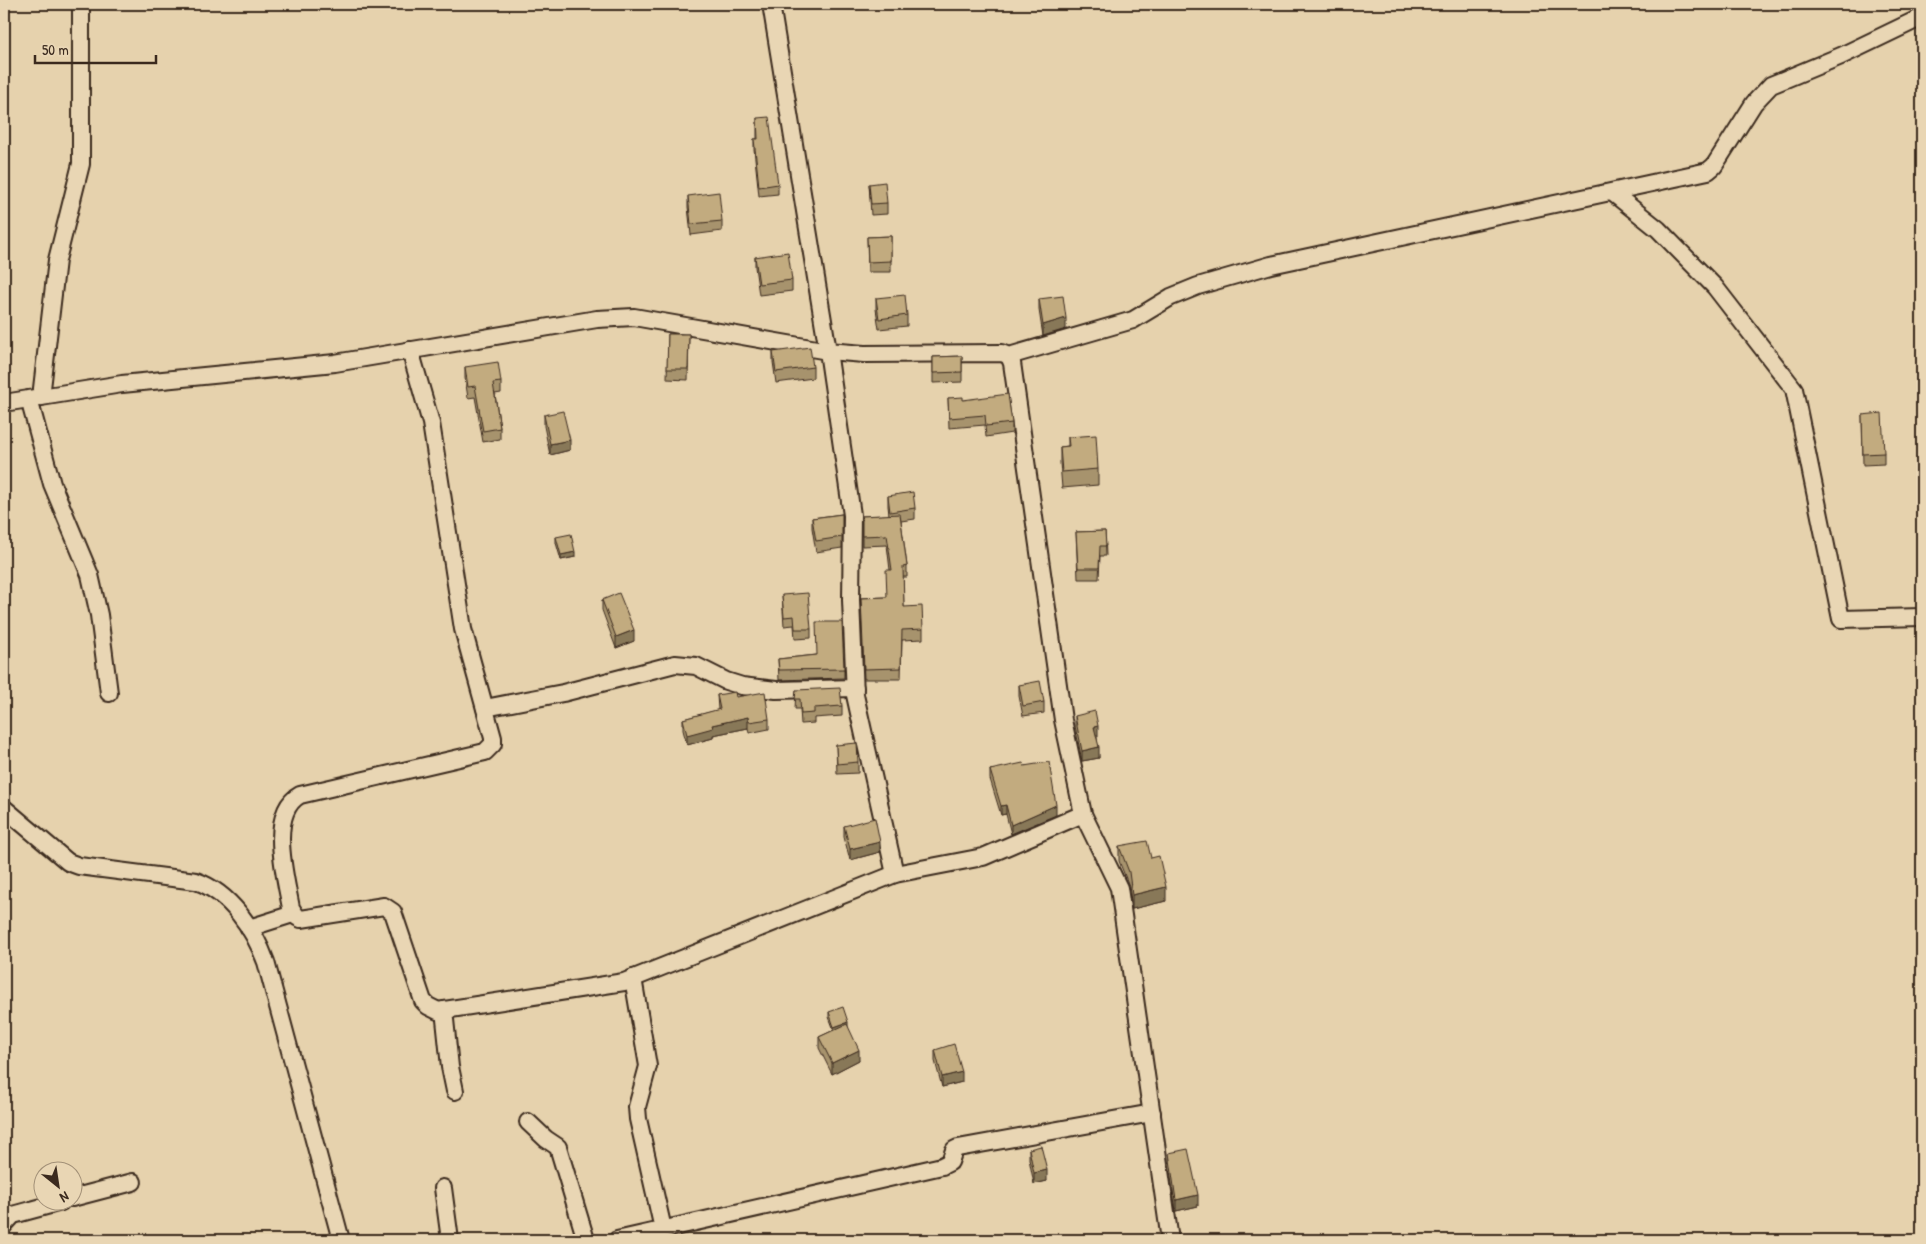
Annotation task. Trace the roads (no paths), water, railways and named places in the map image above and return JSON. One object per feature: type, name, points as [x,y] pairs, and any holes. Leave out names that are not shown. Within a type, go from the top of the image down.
[{"type":"street","points":[[81,4],[81,164],[57,260],[35,398],[52,484],[90,575],[99,615],[109,693]]},
{"type":"street","points":[[771,4],[828,351],[852,515],[851,600],[855,688],[896,874]]},
{"type":"street","points":[[4,403],[122,384],[335,363],[597,319],[634,317],[828,351],[864,354],[1002,353],[1009,356],[1133,320],[1171,298],[1198,286],[1252,270],[1708,172],[1714,166],[1754,103],[1771,85],[1841,56],[1922,17]]},
{"type":"street","points":[[1612,193],[1658,230],[1715,287],[1794,389],[1841,619],[1922,616]]},
{"type":"street","points":[[293,914],[280,843],[291,801],[300,794],[485,752],[493,744],[493,738],[461,621],[431,423],[410,350]]},
{"type":"street","points":[[1009,356],[1012,363],[1063,720],[1083,814],[1119,888],[1170,1240]]},
{"type":"street","points":[[485,708],[563,693],[675,664],[696,666],[726,681],[742,686],[776,690],[855,688]]},
{"type":"street","points":[[5,810],[57,855],[79,866],[196,880],[209,886],[234,908],[249,928],[266,962],[341,1240]]},
{"type":"street","points":[[249,928],[293,914],[302,919],[384,906],[389,908],[393,912],[423,1001],[433,1009],[444,1010],[624,982],[896,874],[989,855],[1083,814]]},
{"type":"street","points":[[633,978],[648,1066],[637,1107],[654,1234]]},
{"type":"street","points":[[444,1010],[450,1067],[455,1091]]},
{"type":"street","points":[[617,1240],[654,1234],[942,1166],[950,1162],[954,1150],[958,1148],[1152,1113]]},
{"type":"street","points":[[528,1122],[546,1139],[558,1147],[586,1240]]},
{"type":"street","points":[[82,1195],[133,1182]]},
{"type":"street","points":[[443,1188],[450,1240]]},
{"type":"street","points":[[4,1225],[13,1215],[32,1210]]}]
